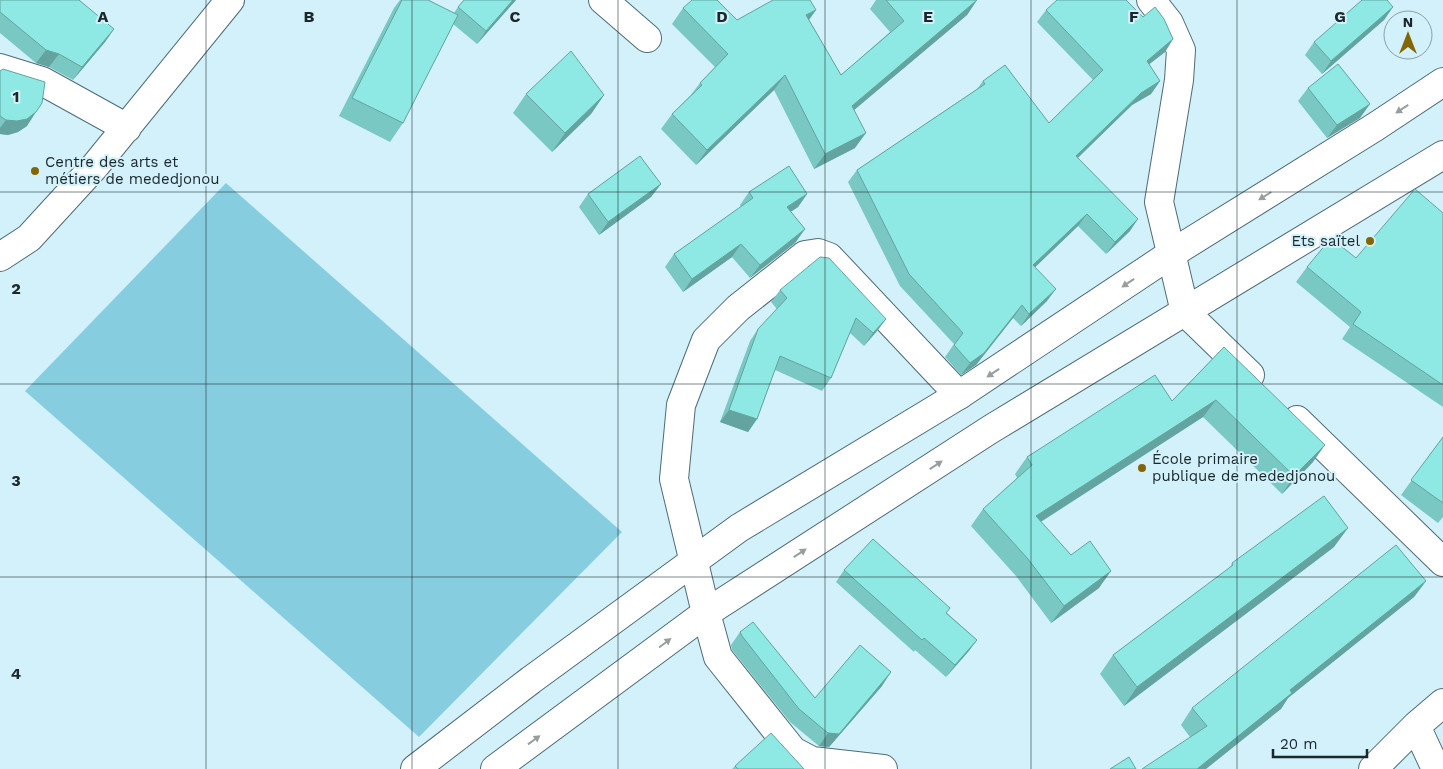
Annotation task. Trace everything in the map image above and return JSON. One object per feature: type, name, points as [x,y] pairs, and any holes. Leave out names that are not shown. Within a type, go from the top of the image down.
[{"type":"main road","points":[[0,257],[30,238],[96,166],[230,0]]},
{"type":"main road","points":[[603,0],[647,38]]},
{"type":"main road","points":[[1151,0],[1169,23],[1181,50],[1179,80],[1159,202],[1185,312],[1443,562]]},
{"type":"main road","points":[[0,68],[42,81],[127,128]]},
{"type":"main road","points":[[414,769],[531,680],[739,528],[959,395],[1171,254],[1443,82]]},
{"type":"main road","points":[[495,769],[706,613],[991,429],[1443,155]]},
{"type":"main road","points":[[882,769],[812,761],[793,751],[718,657],[674,478],[681,405],[706,340],[738,308],[805,255],[818,253],[828,257],[959,395]]},
{"type":"main road","points":[[1373,769],[1416,726],[1443,703]]},
{"type":"main road","points":[[1416,726],[1436,769]]},
{"type":"shaded area","points":[[226,183],[622,532],[419,737],[25,391]]},
{"type":"building","points":[[0,0],[79,0],[114,29],[82,67],[59,54],[46,50],[0,12]]},
{"type":"building","points":[[402,0],[428,0],[458,15],[403,123],[352,98]]},
{"type":"building","points":[[464,0],[513,0],[486,31],[458,7]]},
{"type":"building","points":[[692,0],[717,0],[737,20],[773,0],[810,0],[816,10],[806,15],[841,75],[904,21],[886,0],[977,0],[852,106],[866,133],[825,154],[785,75],[707,150],[672,114],[702,85],[700,83],[728,54],[683,8]]},
{"type":"building","points":[[1057,0],[1126,0],[1143,17],[1155,7],[1164,19],[1173,39],[1147,61],[1160,81],[1141,93],[1076,156],[1138,219],[1115,242],[1087,214],[1033,265],[1056,289],[1029,314],[1022,305],[984,353],[970,363],[954,345],[963,333],[909,274],[857,170],[985,84],[983,81],[1005,65],[1049,123],[1103,70],[1046,10]]},
{"type":"building","points":[[1362,0],[1387,0],[1393,7],[1390,10],[1383,10],[1383,16],[1331,61],[1314,42]]},
{"type":"building","points":[[571,51],[604,95],[565,133],[526,94]]},
{"type":"building","points":[[1338,64],[1370,104],[1337,125],[1308,88]]},
{"type":"building","points":[[3,69],[45,82],[42,103],[36,112],[27,119],[17,121],[6,120],[0,116],[0,71]]},
{"type":"building","points":[[640,156],[661,184],[608,222],[588,194]]},
{"type":"building","points":[[789,166],[807,194],[787,207],[805,229],[760,265],[741,244],[692,279],[674,254],[753,198],[749,192]]},
{"type":"building","points":[[1415,189],[1443,213],[1443,385],[1353,324],[1361,312],[1307,267],[1331,238],[1356,258]]},
{"type":"building","points":[[820,257],[829,258],[886,319],[873,333],[856,318],[831,378],[780,356],[757,419],[729,410],[758,329],[787,298],[780,290]]},
{"type":"building","points":[[1224,347],[1325,445],[1294,476],[1216,400],[1036,516],[1071,555],[1090,541],[1111,571],[1064,606],[1028,559],[983,509],[1032,465],[1027,457],[1155,375],[1172,401]]},
{"type":"building","points":[[1443,437],[1443,503],[1411,480]]},
{"type":"building","points":[[1324,496],[1348,528],[1137,687],[1113,655],[1233,565],[1232,563]]},
{"type":"building","points":[[873,539],[950,608],[946,613],[977,640],[955,665],[924,638],[922,640],[844,570]]},
{"type":"building","points":[[1396,545],[1426,581],[1290,690],[1292,693],[1197,769],[1142,769],[1207,726],[1192,708]]},
{"type":"building","points":[[753,622],[815,698],[860,645],[891,672],[839,734],[828,733],[799,709],[742,636],[740,632]]},
{"type":"building","points":[[771,733],[804,769],[738,769],[735,766]]},
{"type":"building","points":[[1129,757],[1136,769],[1110,769]]},
{"type":"place","name":"Centre des arts et métiers de mededjonou","points":[[35,171]]},
{"type":"place","name":"Ets saïtel","points":[[1370,241]]},
{"type":"place","name":"École primaire publique de mededjonou","points":[[1142,468]]}]
